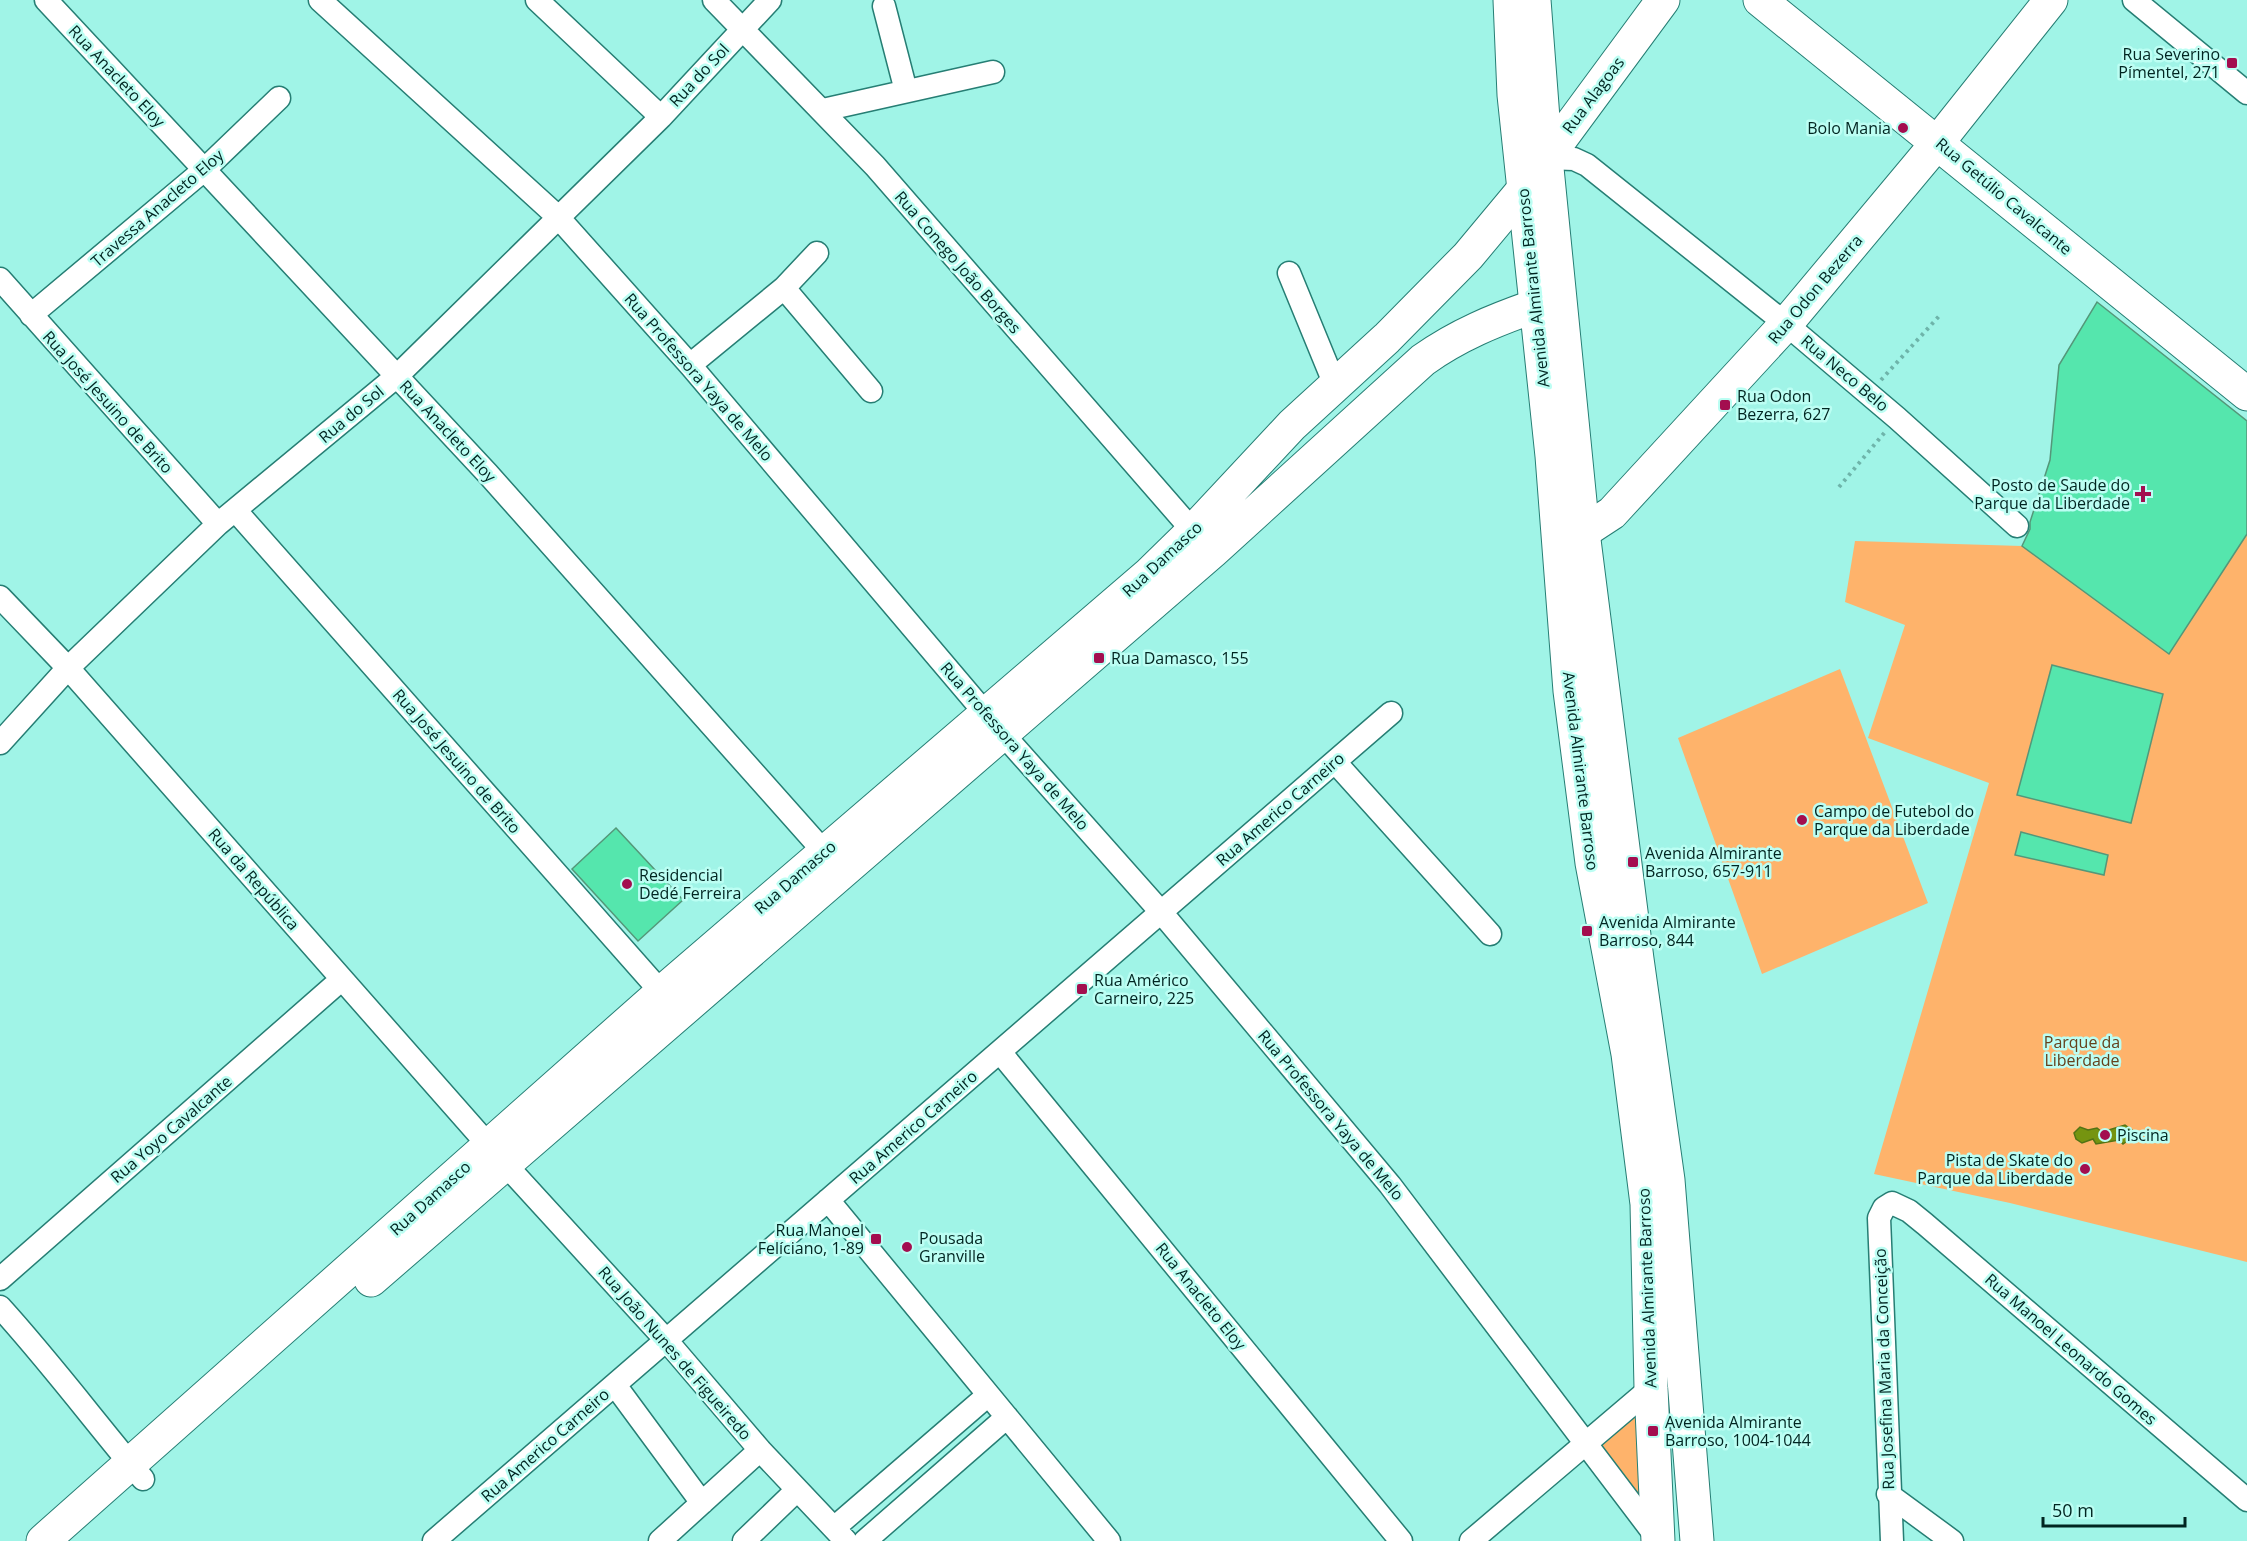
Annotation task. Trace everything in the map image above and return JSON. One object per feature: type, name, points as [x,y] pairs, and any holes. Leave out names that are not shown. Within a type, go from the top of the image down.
[{"type":"main road","name":"Avenida Almirante Barroso","points":[[1510,0],[1514,94],[1534,306],[1552,456],[1554,510],[1570,691],[1592,862],[1628,1054],[1647,1204],[1651,1388],[1658,1540]]},
{"type":"main road","name":"Avenida Almirante Barroso","points":[[1534,0],[1546,158],[1583,532],[1637,959],[1668,1180],[1697,1541]]},
{"type":"main road","name":"Rua Alagoas","points":[[1523,189],[1663,0]]},
{"type":"main road","name":"Rua Getúlio Cavalcante","points":[[1760,0],[2247,393]]},
{"type":"main road","name":"Rua Odon Bezerra","points":[[1583,532],[1612,513],[1786,324],[1938,142],[2051,0]]},
{"type":"main road","name":"Rua Damasco","points":[[993,723],[1193,531],[1292,425],[1468,256],[1523,189]]},
{"type":"main road","name":"Rua Damasco","points":[[43,1541],[137,1472],[670,1002],[993,723],[1213,551],[1423,360],[1447,343],[1487,323],[1534,306]]},
{"type":"main road","points":[[1554,510],[1583,532]]},
{"type":"main road","name":"Rua Damasco","points":[[75,1541],[137,1472]]},
{"type":"street","name":"Rua Anacleto Eloy","points":[[46,0],[488,474],[833,861]]},
{"type":"street","name":"Rua Professora Yaya de Melo","points":[[320,0],[557,216],[690,365],[993,723],[1161,912],[1390,1185],[1658,1540]]},
{"type":"street","points":[[537,0],[661,117]]},
{"type":"street","name":"Rua Conego João Borges","points":[[714,0],[823,110],[1193,531]]},
{"type":"street","name":"Rua do Sol","points":[[0,743],[68,668],[227,517],[397,376],[557,216],[661,117],[771,0]]},
{"type":"street","points":[[2134,0],[2247,93]]},
{"type":"street","points":[[884,6],[906,91]]},
{"type":"street","points":[[823,110],[993,72]]},
{"type":"street","name":"Travessa Anacleto Eloy","points":[[31,315],[204,170],[279,98]]},
{"type":"street","name":"Rua Neco Belo","points":[[1546,158],[1566,158],[1587,165],[1786,324],[1897,418],[2017,526]]},
{"type":"street","points":[[690,365],[783,288],[816,253]]},
{"type":"street","points":[[1289,273],[1335,385]]},
{"type":"street","name":"Rua José Jesuino de Brito","points":[[0,279],[31,315],[227,517],[670,1002]]},
{"type":"street","points":[[783,288],[871,391]]},
{"type":"street","name":"Rua da República","points":[[0,597],[68,668],[497,1155]]},
{"type":"street","name":"Rua Americo Carneiro","points":[[434,1541],[1391,713]]},
{"type":"street","points":[[1335,762],[1490,934]]},
{"type":"street","name":"Rua Yoyo Cavalcante","points":[[0,1279],[342,979]]},
{"type":"street","name":"Rua Anacleto Eloy","points":[[1000,1052],[1401,1541]]},
{"type":"street","name":"Rua João Nunes de Figueiredo","points":[[497,1155],[666,1340],[760,1450],[840,1534]]},
{"type":"street","points":[[828,1200],[987,1396],[1109,1541]]},
{"type":"street","name":"Rua Josefina Maria da Conceição","points":[[1892,1203],[1884,1208],[1879,1218],[1888,1494],[1892,1541]]},
{"type":"street","name":"Rua Manoel Leonardo Gomes","points":[[1892,1203],[1910,1211],[2247,1500]]},
{"type":"street","points":[[0,1307],[41,1351],[87,1414],[137,1472]]},
{"type":"street","points":[[615,1385],[702,1503]]},
{"type":"street","points":[[1471,1541],[1651,1388]]},
{"type":"street","points":[[840,1534],[987,1396]]},
{"type":"street","points":[[866,1541],[1007,1417]]},
{"type":"street","points":[[660,1541],[760,1450]]},
{"type":"street","points":[[744,1541],[797,1490]]},
{"type":"street","points":[[1888,1494],[1952,1541]]},
{"type":"path","points":[[1869,394],[1941,314]]},
{"type":"path","points":[[1839,487],[1897,418]]},
{"type":"green space","name":"Parque da Liberdade","points":[[2247,534],[2247,1262],[2010,1203],[1874,1174],[1989,783],[1868,738],[1905,625],[1845,602],[1855,541],[2022,546],[2169,654]]},
{"type":"green space","name":"Campo de Futebol do Parque da Liberdade","points":[[1840,669],[1928,903],[1762,974],[1678,738]]},
{"type":"green space","points":[[1645,1404],[1647,1506],[1598,1444]]},
{"type":"shaded area","name":"Piscina","points":[[2125,1125],[2132,1130],[2134,1136],[2123,1144],[2119,1140],[2096,1144],[2093,1139],[2082,1143],[2076,1139],[2074,1133],[2080,1127],[2088,1130],[2097,1128],[2102,1132]]},
{"type":"building","name":"Posto de Saude do Parque da Liberdade","points":[[2097,302],[2247,421],[2247,534],[2169,654],[2022,546],[2030,529],[2030,522],[2050,460],[2059,365]]},
{"type":"building","points":[[2052,665],[2163,694],[2131,823],[2017,795]]},
{"type":"building","name":"Residencial Dedé Ferreira","points":[[616,828],[683,900],[638,941],[572,869]]},
{"type":"building","points":[[2021,832],[2108,855],[2104,875],[2015,855]]},
{"type":"place","name":"Rua Severino Pímentel, 271","points":[[2232,63]]},
{"type":"place","name":"Bolo Mania","points":[[1903,128]]},
{"type":"place","name":"Rua Odon Bezerra, 627","points":[[1725,405]]},
{"type":"place","name":"Posto de Saude do Parque da Liberdade","points":[[2143,494]]},
{"type":"place","name":"Rua Damasco, 155","points":[[1099,658]]},
{"type":"place","name":"Campo de Futebol do Parque da Liberdade","points":[[1802,820]]},
{"type":"place","name":"Avenida Almirante Barroso, 657-911","points":[[1633,862]]},
{"type":"place","name":"Residencial Dedé Ferreira","points":[[627,884]]},
{"type":"place","name":"Avenida Almirante Barroso, 844","points":[[1587,931]]},
{"type":"place","name":"Rua Américo Carneiro, 225","points":[[1082,989]]},
{"type":"place","name":"Piscina","points":[[2105,1135]]},
{"type":"place","name":"Pista de Skate do Parque da Liberdade","points":[[2085,1169]]},
{"type":"place","name":"Rua Manoel Felíciano, 1-89","points":[[876,1239]]},
{"type":"place","name":"Pousada Granville","points":[[907,1247]]},
{"type":"place","name":"Avenida Almirante Barroso, 1004-1044","points":[[1653,1431]]}]
